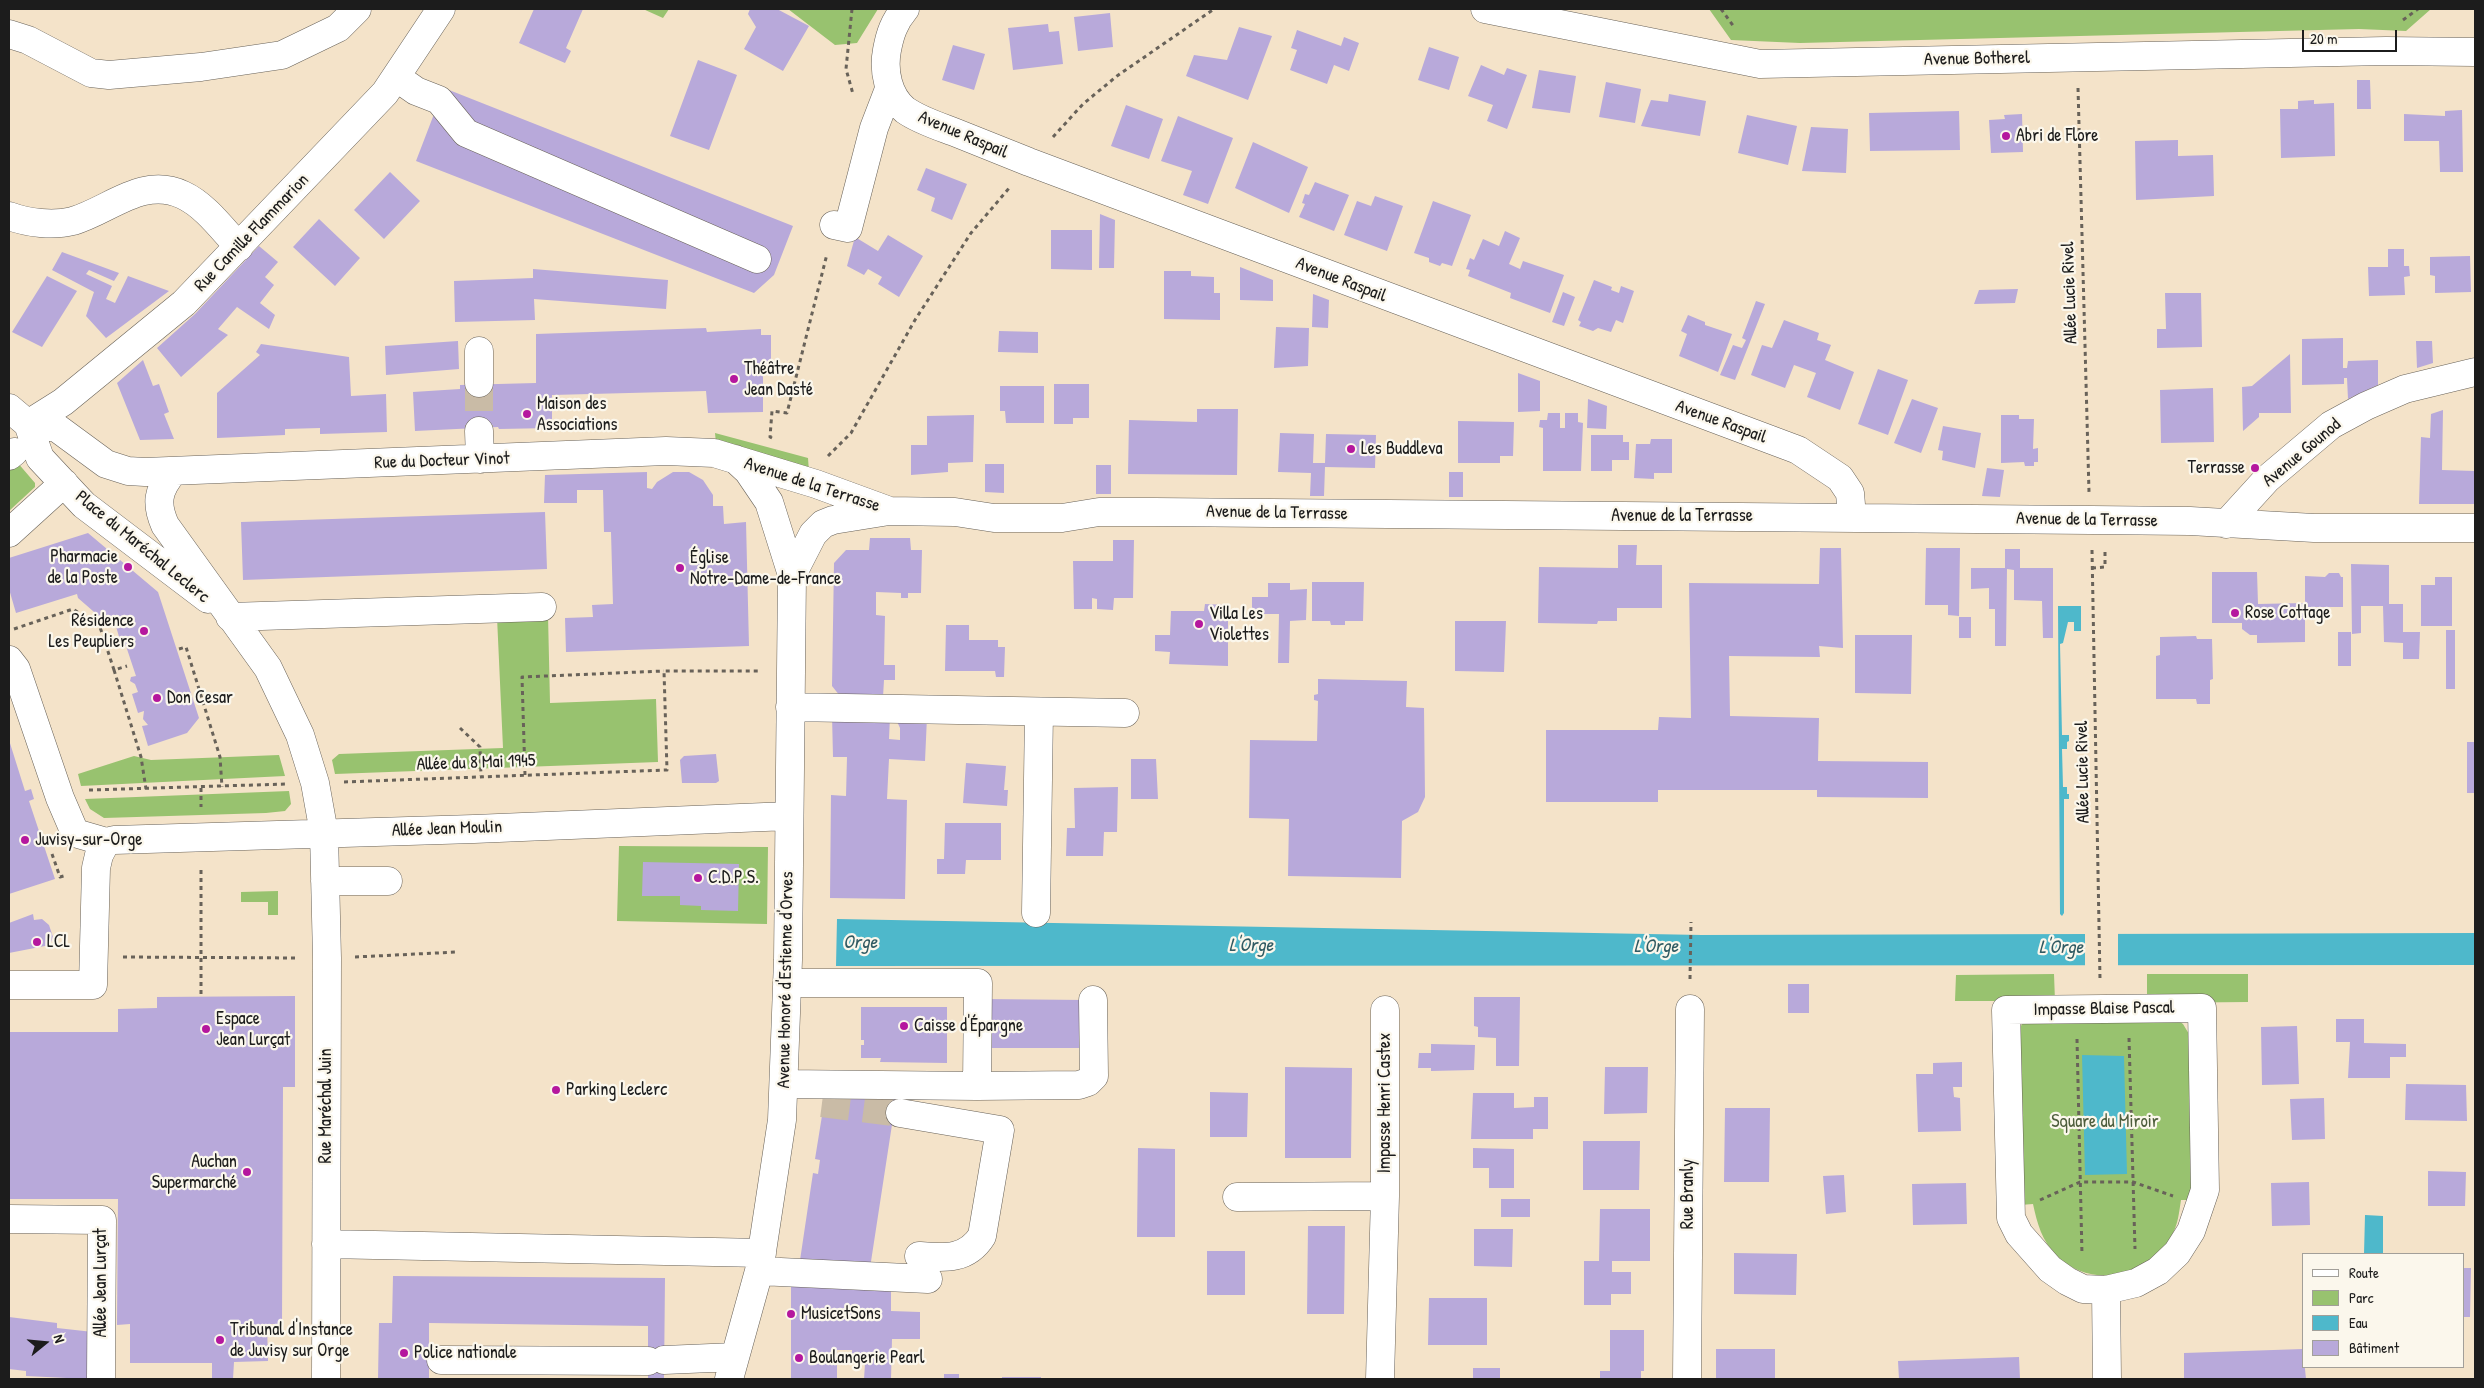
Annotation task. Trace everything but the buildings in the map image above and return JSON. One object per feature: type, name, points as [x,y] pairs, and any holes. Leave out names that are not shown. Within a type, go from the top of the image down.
[{"type":"street","points":[[9,34],[28,40],[91,73],[109,75],[201,67],[282,55],[338,28],[357,9]]},
{"type":"street","name":"Rue Camille Flammarion","points":[[18,416],[63,402],[184,303],[386,93],[440,9]]},
{"type":"street","points":[[834,225],[848,228],[874,128],[889,89],[885,58],[890,34],[897,18],[905,9]]},
{"type":"street","name":"Avenue Botherel","points":[[1485,9],[1760,64],[2386,51],[2475,52]]},
{"type":"street","points":[[396,78],[416,92],[439,100],[466,133],[757,259]]},
{"type":"street","name":"Avenue Raspail","points":[[889,89],[906,110],[932,123],[1029,162],[1798,450],[1840,478],[1850,493],[1852,517]]},
{"type":"street","points":[[9,216],[35,223],[71,222],[151,188],[170,190],[185,196],[197,205],[239,247]]},
{"type":"street","points":[[478,351],[479,383]]},
{"type":"street","name":"Avenue Gounod","points":[[2226,524],[2267,479],[2331,425],[2366,406],[2405,389],[2475,372]]},
{"type":"street","name":"Rue du Docteur Vinot","points":[[18,416],[57,428],[106,464],[128,471],[173,472],[666,451],[714,453],[735,459]]},
{"type":"street","name":"Place du Maréchal Leclerc","points":[[18,416],[40,458],[84,505],[172,556],[230,617],[268,668],[300,735],[315,783],[324,832]]},
{"type":"street","points":[[479,432],[480,459]]},
{"type":"street","points":[[735,459],[753,478],[769,502],[792,575]]},
{"type":"street","name":"Avenue de la Terrasse","points":[[735,459],[889,511]]},
{"type":"street","name":"Place du Maréchal Leclerc","points":[[172,556],[165,525],[159,510],[164,483],[173,472]]},
{"type":"street","points":[[9,533],[64,483]]},
{"type":"street","name":"Avenue de la Terrasse","points":[[792,575],[813,534],[823,524],[833,520],[889,511],[955,512],[994,518],[1062,518],[1115,512],[1852,517],[2160,521],[2314,528],[2475,528]]},
{"type":"street","name":"Avenue Honoré d'Estienne d'Orves","points":[[732,1368],[760,1262],[759,1197],[777,1105],[775,1042],[789,816],[792,575]]},
{"type":"street","points":[[230,617],[542,607]]},
{"type":"street","points":[[9,660],[16,669],[60,798],[74,833],[106,842],[98,855],[96,868],[93,985],[9,985]]},
{"type":"street","points":[[790,706],[1125,713]]},
{"type":"street","points":[[1036,913],[1040,712]]},
{"type":"street","name":"Allée Jean Moulin","points":[[106,842],[114,840],[324,832],[474,829],[789,816]]},
{"type":"street","name":"Rue Maréchal Juin","points":[[324,832],[326,958],[326,1379]]},
{"type":"street","points":[[325,881],[388,881]]},
{"type":"street","points":[[780,968],[978,983],[977,1086]]},
{"type":"street","points":[[777,1105],[977,1086],[1079,1085],[1088,1082],[1094,1076],[1093,1000]]},
{"type":"street","name":"Impasse Blaise Pascal","points":[[2011,1218],[2006,1010],[2202,1008],[2205,1190],[2200,1210],[2191,1231],[2177,1253],[2158,1271],[2136,1282],[2094,1289]]},
{"type":"street","name":"Rue Branly","points":[[1687,1379],[1690,1009]]},
{"type":"street","name":"Impasse Henri Castex","points":[[1380,1379],[1385,1196],[1385,1010]]},
{"type":"street","points":[[777,1105],[822,1103]]},
{"type":"street","points":[[326,1244],[924,1268],[956,1257],[977,1245],[982,1236],[1000,1130],[900,1113]]},
{"type":"street","name":"Impasse Henri Castex","points":[[1237,1197],[1385,1196]]},
{"type":"street","points":[[2011,1218],[2020,1234],[2050,1269],[2067,1281],[2094,1289],[2107,1379]]},
{"type":"street","name":"Allée Jean Lurçat","points":[[9,1219],[102,1220],[102,1379]]},
{"type":"street","points":[[441,1360],[656,1360],[732,1368]]},
{"type":"path","points":[[852,9],[846,69],[854,97]]},
{"type":"path","points":[[1052,137],[1084,104],[1117,76],[1214,9]]},
{"type":"path","points":[[1721,9],[1737,31]]},
{"type":"path","points":[[2400,22],[2418,9]]},
{"type":"path","name":"Allée Lucie Rivel","points":[[2078,96],[2089,490]]},
{"type":"path","points":[[827,457],[851,433],[915,320],[971,233],[1010,186]]},
{"type":"path","points":[[787,414],[834,225]]},
{"type":"path","points":[[2092,568],[2105,567],[2105,544]]},
{"type":"path","name":"Allée Lucie Rivel","points":[[2092,561],[2101,925],[2100,981]]},
{"type":"path","points":[[9,631],[73,609],[100,627],[141,757],[146,789]]},
{"type":"path","points":[[179,649],[186,647],[220,757],[222,787]]},
{"type":"path","points":[[114,670],[127,666]]},
{"type":"path","points":[[525,775],[522,677],[664,671],[750,670],[774,672],[790,677]]},
{"type":"path","name":"Allée du 8 Mai 1945","points":[[60,798],[82,790],[201,788],[667,770],[664,671]]},
{"type":"path","points":[[460,728],[480,747],[481,776]]},
{"type":"path","points":[[201,788],[201,994]]},
{"type":"path","points":[[1690,1009],[1691,922]]},
{"type":"path","points":[[95,956],[326,958],[457,952]]},
{"type":"path","points":[[2128,1008],[2136,1282]]},
{"type":"path","points":[[2077,1009],[2080,1182],[2094,1289]]},
{"type":"path","points":[[2011,1218],[2044,1198],[2080,1182],[2133,1182],[2177,1198],[2200,1210]]},
{"type":"green space","points":[[643,9],[669,9],[663,18]]},
{"type":"green space","points":[[788,9],[878,9],[857,43],[835,45]]},
{"type":"green space","points":[[1709,9],[2431,9],[2406,31],[2359,29],[1800,43],[1731,40]]},
{"type":"green space","points":[[715,433],[808,458],[809,472],[716,443]]},
{"type":"green space","points":[[17,462],[35,483],[35,487],[9,511],[9,469]]},
{"type":"green space","points":[[548,615],[550,703],[656,699],[658,762],[335,774],[332,760],[339,754],[503,748],[497,617]]},
{"type":"green space","points":[[279,755],[285,776],[81,786],[78,774],[134,756],[151,760]]},
{"type":"green space","points":[[289,791],[291,804],[285,811],[266,813],[104,818],[90,809],[85,799]]},
{"type":"green space","points":[[619,846],[768,847],[767,924],[617,921]]},
{"type":"green space","points":[[278,891],[278,915],[268,915],[268,902],[241,902],[241,892]]},
{"type":"green space","points":[[2054,974],[2055,1001],[1955,1001],[1956,975]]},
{"type":"green space","points":[[2147,974],[2248,974],[2248,1002],[2147,1003]]},
{"type":"green space","name":"Square du Miroir","points":[[2176,1019],[2183,1024],[2189,1034],[2194,1200],[2181,1200],[2178,1219],[2171,1237],[2161,1251],[2149,1262],[2134,1270],[2118,1274],[2085,1273],[2070,1266],[2051,1250],[2041,1231],[2033,1204],[2020,1205],[2020,1027],[2024,1022]]},
{"type":"water","points":[[2058,606],[2081,606],[2081,631],[2074,631],[2074,622],[2068,622],[2063,643],[2060,644],[2062,735],[2069,735],[2067,749],[2062,749],[2063,787],[2067,787],[2069,799],[2064,799],[2064,913],[2062,916],[2060,914]]},
{"type":"water","name":"Orge","points":[[837,919],[1702,935],[2475,933],[2475,965],[836,966]]},
{"type":"water","points":[[2082,1055],[2124,1056],[2127,1174],[2085,1175]]},
{"type":"water","points":[[2365,1215],[2383,1216],[2383,1253],[2364,1253]]},
{"type":"pier","points":[[2085,931],[2118,931],[2118,967],[2085,967]]},
{"type":"tunnel","points":[[479,383],[479,431]]},
{"type":"tunnel","points":[[822,1103],[900,1113]]},
{"type":"place","name":"Abri de Flore","points":[[2006,136]]},
{"type":"place","name":"Théâtre Jean Dasté","points":[[734,379]]},
{"type":"place","name":"Maison des Associations","points":[[527,414]]},
{"type":"place","name":"Les Buddleva","points":[[1351,449]]},
{"type":"place","name":"Terrasse","points":[[2255,468]]},
{"type":"place","name":"Pharmacie de la Poste","points":[[128,567]]},
{"type":"place","name":"Église Notre-Dame-de-France","points":[[680,568]]},
{"type":"place","name":"Rose Cottage","points":[[2235,613]]},
{"type":"place","name":"Villa Les Violettes","points":[[1199,624]]},
{"type":"place","name":"Résidence Les Peupliers","points":[[144,631]]},
{"type":"place","name":"Don Cesar","points":[[157,698]]},
{"type":"place","name":"Juvisy-sur-Orge","points":[[25,840]]},
{"type":"place","name":"C.D.P.S.","points":[[698,878]]},
{"type":"place","name":"LCL","points":[[37,942]]},
{"type":"place","name":"Caisse d'Épargne","points":[[904,1026]]},
{"type":"place","name":"Espace Jean Lurçat","points":[[206,1029]]},
{"type":"place","name":"Parking Leclerc","points":[[556,1090]]},
{"type":"place","name":"Auchan Supermarché","points":[[247,1172]]},
{"type":"place","name":"MusicetSons","points":[[791,1314]]},
{"type":"place","name":"Tribunal d'Instance de Juvisy sur Orge","points":[[220,1340]]},
{"type":"place","name":"Police nationale","points":[[404,1353]]},
{"type":"place","name":"Boulangerie Pearl","points":[[799,1358]]},
{"type":"water label","name":"L'Orge","points":[[1251,946]]},
{"type":"water label","name":"L'Orge","points":[[1656,947]]},
{"type":"water label","name":"L'Orge","points":[[2061,948]]}]
